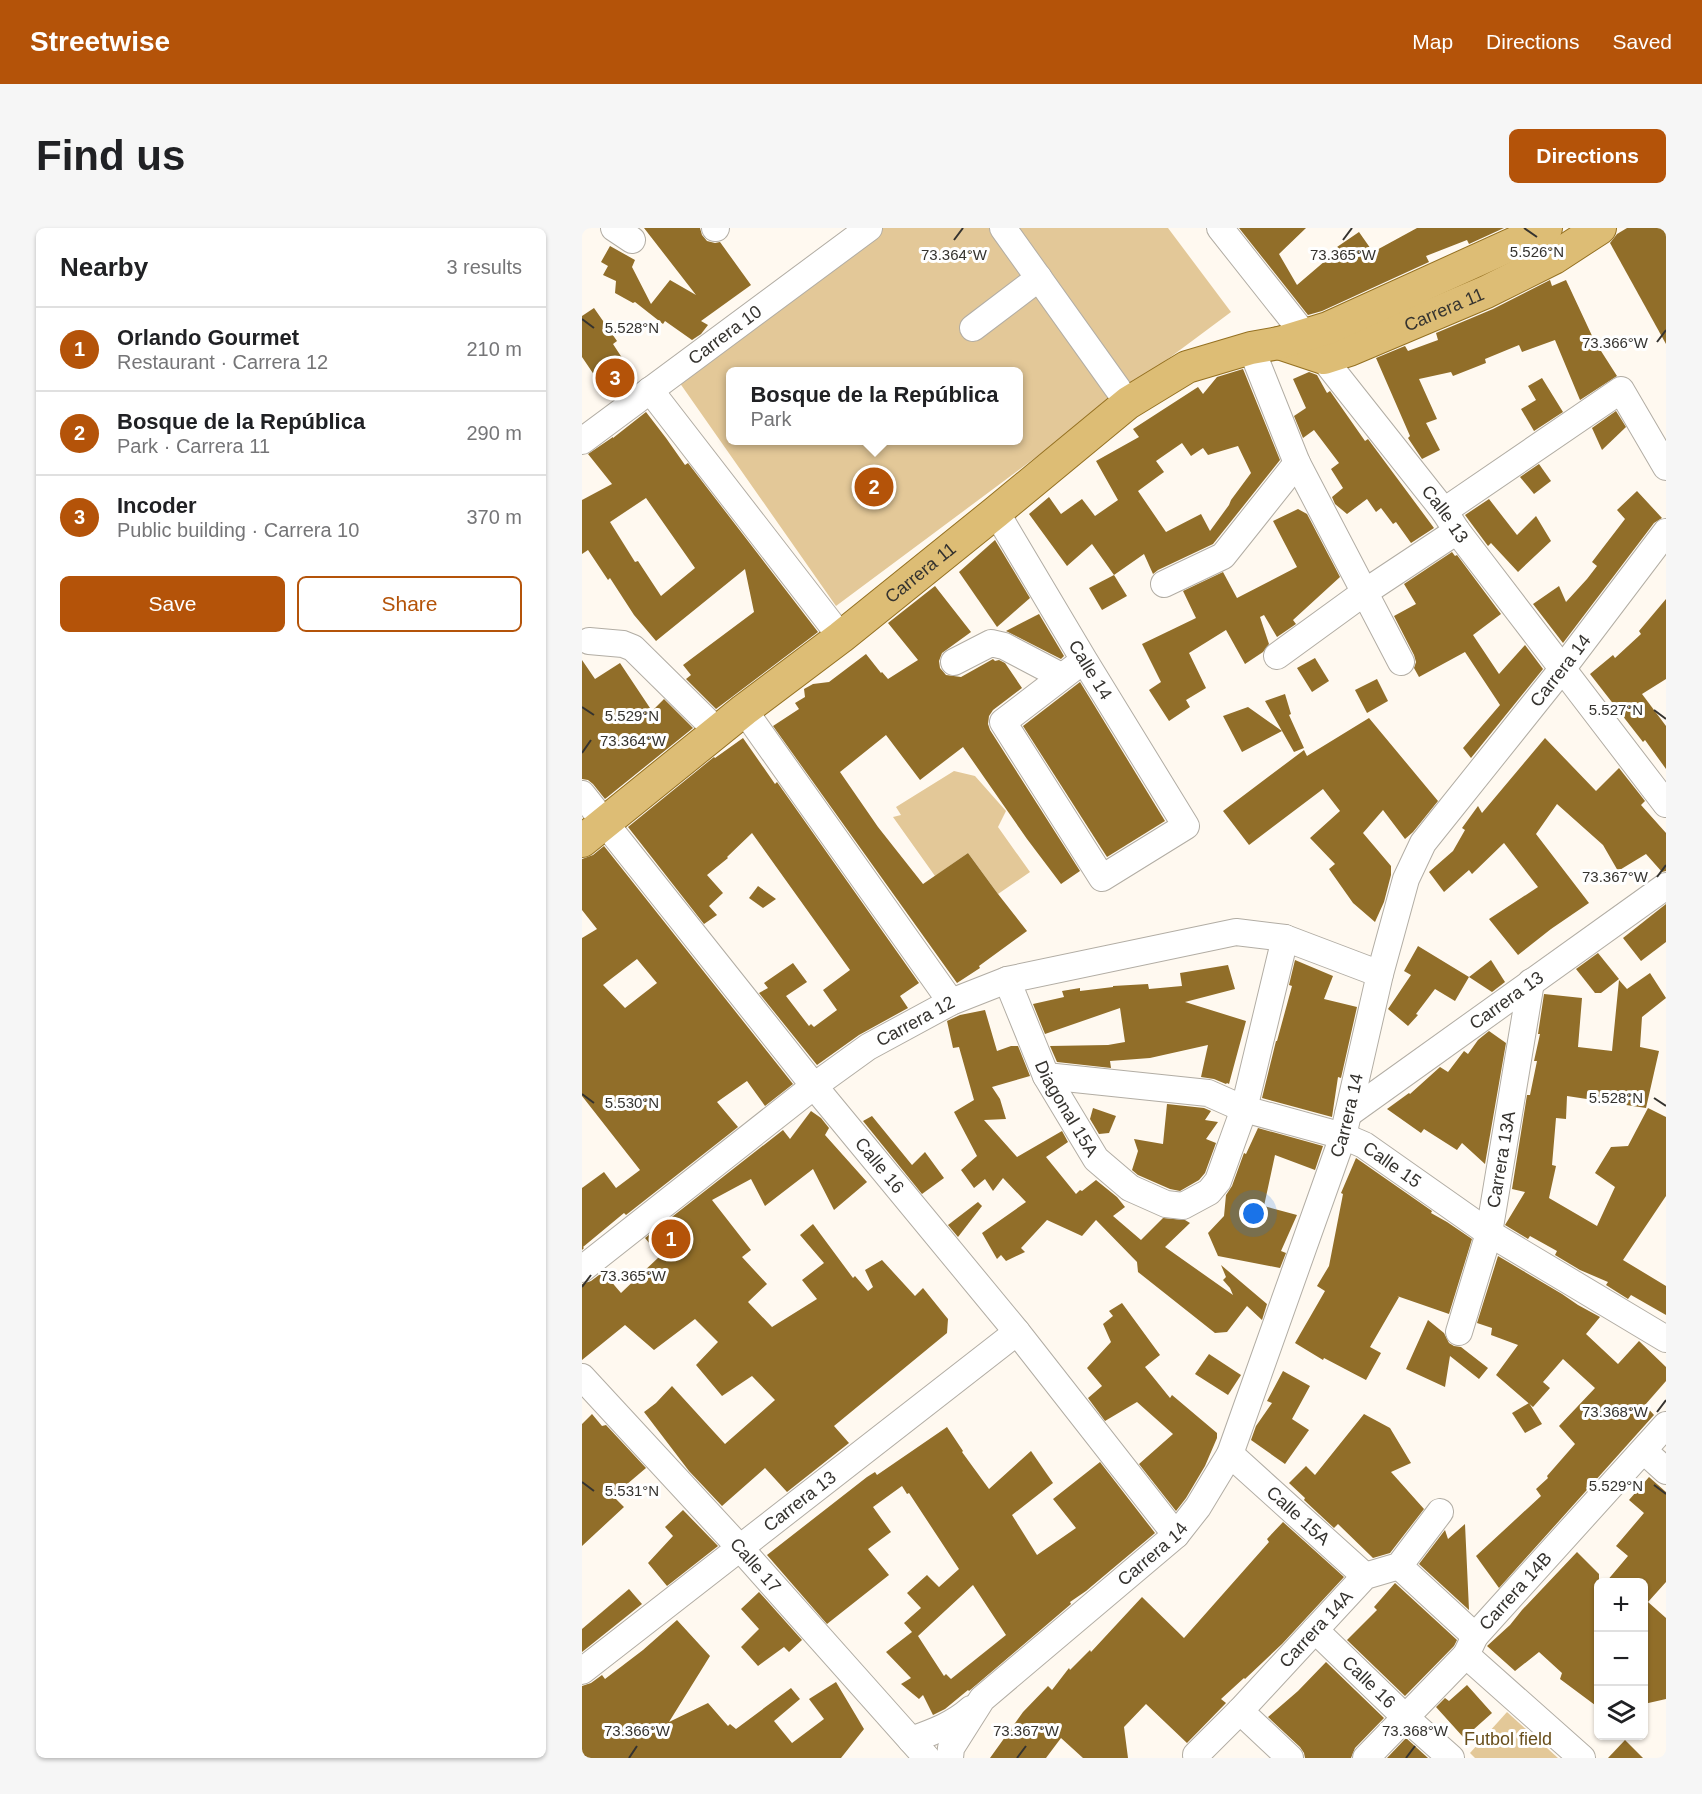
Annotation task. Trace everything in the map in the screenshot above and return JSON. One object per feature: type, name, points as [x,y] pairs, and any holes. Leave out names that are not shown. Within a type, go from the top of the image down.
[{"type":"main road","name":"Carrera 11","points":[[1290,346],[1348,350],[1486,292],[1554,258],[1600,228]]},
{"type":"main road","name":"Carrera 11","points":[[594,832],[744,710],[841,637],[1128,403],[1187,367],[1290,346],[1539,230]]},
{"type":"street","name":"Carrera 10","points":[[582,441],[869,228]]},
{"type":"street","points":[[1003,228],[1128,403]]},
{"type":"street","name":"Calle 13","points":[[1220,228],[1290,346],[1451,521],[1666,804]]},
{"type":"street","points":[[973,328],[1039,278]]},
{"type":"street","points":[[1290,346],[1298,462],[1401,662]]},
{"type":"street","points":[[650,390],[841,637]]},
{"type":"street","points":[[1277,656],[1365,592],[1451,521],[1621,390],[1666,467]]},
{"type":"street","points":[[1164,584],[1223,556],[1298,462]]},
{"type":"street","name":"Calle 14","points":[[996,512],[1186,826],[1102,878],[1003,722],[1062,676]]},
{"type":"street","name":"Carrera 14","points":[[950,1758],[951,1748],[982,1699],[1176,1535],[1198,1507],[1230,1454],[1346,1125],[1380,974],[1406,879],[1423,843],[1563,668],[1666,532]]},
{"type":"street","points":[[590,641],[623,644],[633,648],[707,721],[716,733]]},
{"type":"street","points":[[954,662],[991,643],[1004,646],[1062,676],[1084,660]]},
{"type":"street","points":[[744,710],[951,1002]]},
{"type":"street","name":"Calle 16","points":[[582,794],[594,832],[814,1086],[1017,1332],[1176,1535]]},
{"type":"street","name":"Carrera 13","points":[[1346,1125],[1531,982],[1666,886]]},
{"type":"street","name":"Carrera 12","points":[[582,1269],[814,1086],[868,1047],[951,1002],[1007,980],[1236,932],[1285,938],[1380,974]]},
{"type":"street","points":[[1244,1109],[1285,938]]},
{"type":"street","name":"Diagonal 15A","points":[[1007,980],[1046,1076],[1096,1159],[1130,1188],[1166,1204],[1183,1206],[1209,1192],[1218,1181],[1244,1109]]},
{"type":"street","name":"Carrera 13A","points":[[1459,1332],[1489,1233],[1531,982]]},
{"type":"street","name":"Calle 15","points":[[1046,1076],[1208,1093],[1244,1109],[1346,1125],[1364,1145],[1489,1233],[1666,1339]]},
{"type":"street","name":"Carrera 13","points":[[582,1671],[1017,1332]]},
{"type":"street","name":"Calle 17","points":[[582,1377],[741,1548],[919,1749]]},
{"type":"street","name":"Carrera 14B","points":[[1366,1758],[1471,1646],[1666,1425]]},
{"type":"street","points":[[1644,1451],[1666,1471]]},
{"type":"street","name":"Calle 15A","points":[[1230,1454],[1365,1576]]},
{"type":"street","points":[[1440,1512],[1399,1566],[1471,1646],[1582,1758]]},
{"type":"street","name":"Carrera 14A","points":[[1196,1755],[1365,1576],[1399,1566]]},
{"type":"street","name":"Calle 16","points":[[1316,1630],[1405,1717],[1451,1758]]},
{"type":"street","name":"Carrera 14","points":[[961,1758],[1008,1677]]},
{"type":"street","points":[[919,1749],[937,1731],[962,1718],[982,1699]]},
{"type":"street","points":[[1240,1711],[1290,1758]]},
{"type":"green space","points":[[852,228],[1168,228],[1231,312],[836,606],[670,369]]},
{"type":"green space","points":[[954,771],[975,776],[1006,811],[998,827],[1030,872],[998,894],[968,853],[935,876],[893,817],[901,815],[896,807]]},
{"type":"green space","name":"Futbol field","points":[[1507,1712],[1558,1758],[1475,1758],[1470,1753]]},
{"type":"building","points":[[644,228],[700,228],[707,241],[720,242],[751,285],[701,321],[708,325],[692,340],[665,321],[663,324],[635,302],[615,293],[616,281],[603,275],[608,266],[601,262],[610,246],[635,260],[632,267],[651,304],[670,280],[696,295]]},
{"type":"building","points":[[1239,228],[1306,228],[1279,254],[1297,285],[1339,249],[1337,247],[1359,232],[1373,252],[1417,228],[1504,228],[1469,244],[1467,240],[1426,256],[1429,262],[1322,311],[1308,315]]},
{"type":"building","points":[[1627,228],[1666,228],[1666,344],[1610,243],[1617,234]]},
{"type":"building","points":[[1550,280],[1552,286],[1566,280],[1594,340],[1617,376],[1580,400],[1555,340],[1522,352],[1519,345],[1485,359],[1486,363],[1453,376],[1451,372],[1419,379],[1437,419],[1426,423],[1440,450],[1422,459],[1408,438],[1410,436],[1376,358],[1405,346],[1408,351],[1438,340],[1436,333],[1493,309]]},
{"type":"building","points":[[594,308],[617,341],[613,344],[632,373],[605,391],[582,357],[582,316]]},
{"type":"building","points":[[1243,369],[1280,460],[1213,544],[1153,574],[1144,554],[1114,575],[1092,544],[1067,566],[1029,514],[1049,497],[1061,514],[1082,499],[1095,516],[1118,500],[1096,461],[1139,437],[1133,429],[1198,387],[1203,394],[1217,377]],"holes":[[[1182,443],[1191,456],[1203,448],[1208,455],[1238,446],[1251,473],[1210,531],[1201,514],[1166,532],[1138,491],[1164,472],[1156,461]]]},
{"type":"building","points":[[1309,372],[1317,375],[1327,393],[1330,391],[1365,441],[1368,439],[1434,528],[1411,543],[1396,522],[1393,524],[1381,508],[1376,512],[1367,499],[1347,514],[1335,504],[1332,497],[1343,488],[1331,469],[1339,463],[1314,430],[1303,438],[1294,416],[1306,408],[1293,379]]},
{"type":"building","points":[[1542,378],[1563,412],[1534,431],[1521,409],[1536,400],[1528,386]]},
{"type":"building","points":[[1616,411],[1626,427],[1602,450],[1592,428]]},
{"type":"building","points":[[646,412],[685,465],[688,463],[818,632],[716,709],[686,679],[691,675],[683,665],[754,612],[745,569],[656,641],[634,615],[588,550],[582,554],[582,500],[612,484],[588,454]],"holes":[[[646,498],[695,568],[661,596],[638,561],[635,562],[610,522]]]},
{"type":"building","points":[[1539,464],[1551,481],[1534,494],[1520,477]]},
{"type":"building","points":[[1637,491],[1662,518],[1654,523],[1563,643],[1533,604],[1559,586],[1566,602],[1597,566],[1592,562],[1625,519],[1617,510]]},
{"type":"building","points":[[1489,499],[1517,535],[1536,516],[1551,541],[1518,572],[1491,543],[1488,546],[1465,515]]},
{"type":"building","points":[[1298,509],[1307,514],[1340,577],[1293,620],[1296,624],[1277,637],[1264,615],[1260,617],[1269,644],[1263,652],[1245,664],[1226,630],[1189,653],[1206,688],[1186,700],[1190,707],[1169,721],[1149,690],[1161,682],[1142,644],[1196,618],[1183,591],[1223,572],[1237,598],[1297,567],[1273,521]]},
{"type":"building","points":[[995,540],[1030,598],[997,627],[959,572]]},
{"type":"building","points":[[1452,552],[1455,556],[1457,555],[1501,614],[1473,635],[1499,674],[1525,645],[1543,669],[1471,758],[1463,748],[1500,705],[1465,652],[1419,677],[1414,668],[1416,662],[1414,655],[1394,616],[1416,604],[1404,584]]},
{"type":"building","points":[[1114,575],[1127,596],[1102,610],[1089,588]]},
{"type":"building","points":[[935,586],[971,632],[942,653],[939,661],[940,668],[946,675],[961,677],[993,659],[1005,663],[1022,688],[993,710],[989,716],[990,730],[1080,871],[1061,884],[963,747],[920,780],[886,735],[840,772],[878,827],[923,884],[968,853],[1027,931],[957,983],[773,726],[799,709],[795,703],[805,697],[804,689],[813,684],[829,682],[866,654],[888,679],[918,660],[888,623]]},
{"type":"building","points":[[1666,599],[1666,679],[1642,694],[1666,726],[1666,769],[1590,674],[1613,655],[1615,658],[1641,634],[1639,631]]},
{"type":"building","points":[[1039,614],[1064,656],[1061,659],[1006,631]]},
{"type":"building","points":[[1315,658],[1329,681],[1312,692],[1297,668]]},
{"type":"building","points":[[582,660],[595,679],[620,663],[652,711],[664,699],[693,728],[605,799],[593,784],[582,779]]},
{"type":"building","points":[[1377,679],[1388,701],[1367,713],[1355,690]]},
{"type":"building","points":[[1080,682],[1165,821],[1107,857],[1023,726]]},
{"type":"building","points":[[1285,694],[1291,714],[1289,715],[1304,748],[1294,752],[1265,701]]},
{"type":"building","points":[[1248,707],[1282,731],[1242,752],[1223,716]]},
{"type":"building","points":[[1369,718],[1438,801],[1405,839],[1383,810],[1363,833],[1391,866],[1384,902],[1375,922],[1353,903],[1329,869],[1335,864],[1310,838],[1340,811],[1323,789],[1249,845],[1223,811],[1304,750],[1307,756]]},
{"type":"building","points":[[743,738],[775,784],[777,782],[919,983],[900,996],[908,1008],[859,1035],[817,1065],[759,993],[768,988],[764,983],[793,963],[807,982],[786,996],[809,1026],[811,1024],[814,1027],[837,1010],[823,990],[850,970],[752,833],[728,858],[707,875],[723,893],[709,906],[717,915],[704,924],[628,827],[714,757]]},
{"type":"building","points":[[1545,738],[1596,791],[1619,768],[1645,801],[1641,805],[1666,833],[1666,871],[1662,872],[1646,854],[1618,871],[1603,845],[1557,804],[1536,834],[1589,903],[1518,955],[1489,919],[1538,887],[1504,843],[1472,874],[1469,870],[1444,892],[1429,872],[1453,851],[1465,830],[1462,828],[1478,806],[1482,813]]},
{"type":"building","points":[[604,846],[793,1084],[765,1106],[747,1081],[717,1102],[738,1127],[626,1215],[624,1213],[582,1250],[582,1188],[604,1172],[616,1188],[640,1170],[582,1096],[582,938],[597,929],[582,910],[582,859],[593,855]],"holes":[[[637,959],[657,983],[625,1008],[603,985]]]},
{"type":"building","points":[[758,886],[776,899],[763,908],[749,898]]},
{"type":"building","points":[[1666,904],[1666,942],[1641,961],[1623,938]]},
{"type":"building","points":[[1418,946],[1469,977],[1455,1001],[1435,989],[1408,1026],[1388,1009],[1411,975],[1404,971]]},
{"type":"building","points":[[1598,953],[1619,979],[1601,993],[1595,993],[1576,969]]},
{"type":"building","points":[[1295,960],[1333,976],[1324,999],[1357,1007],[1341,1078],[1338,1077],[1332,1117],[1262,1098],[1292,986],[1289,985]]},
{"type":"building","points":[[1491,960],[1505,982],[1492,992],[1469,977]]},
{"type":"building","points":[[1228,965],[1235,989],[1185,1002],[1246,1021],[1229,1084],[1201,1077],[1208,1045],[1150,1058],[1110,1061],[1111,1068],[1057,1062],[1050,1046],[1108,1045],[1125,1042],[1120,1008],[1045,1034],[1033,1004],[1064,997],[1062,991],[1080,988],[1080,991],[1148,984],[1149,989],[1182,986],[1180,973]]},
{"type":"building","points":[[1650,973],[1666,998],[1642,1017],[1640,1047],[1659,1051],[1646,1108],[1567,1096],[1566,1119],[1556,1118],[1552,1165],[1556,1166],[1549,1198],[1597,1226],[1615,1187],[1595,1173],[1611,1147],[1628,1146],[1648,1108],[1666,1117],[1666,1196],[1623,1260],[1666,1286],[1666,1315],[1631,1295],[1628,1299],[1606,1285],[1608,1282],[1580,1270],[1555,1255],[1557,1251],[1530,1236],[1528,1239],[1505,1225],[1525,1192],[1512,1189],[1527,1095],[1530,1095],[1537,1061],[1534,1061],[1540,1034],[1538,1034],[1544,994],[1582,998],[1578,1047],[1612,1051],[1619,980],[1627,989]]},
{"type":"building","points":[[985,1010],[997,1051],[1018,1046],[1030,1076],[992,1087],[1000,1099],[1006,1119],[984,1120],[1017,1157],[1062,1131],[1068,1142],[1046,1157],[1076,1194],[1096,1180],[1117,1197],[1125,1207],[1113,1216],[1141,1240],[1163,1218],[1185,1220],[1190,1223],[1165,1247],[1233,1295],[1223,1280],[1226,1277],[1221,1265],[1267,1304],[1262,1320],[1247,1306],[1227,1332],[1215,1333],[1138,1272],[1137,1262],[1096,1220],[1082,1236],[1047,1220],[1021,1248],[1025,1252],[1006,1261],[1001,1255],[997,1259],[982,1233],[1026,1202],[1003,1178],[993,1191],[985,1179],[974,1188],[961,1170],[977,1156],[954,1112],[974,1100],[959,1047],[953,1048],[947,1021],[960,1015]]},
{"type":"building","points":[[1489,1031],[1506,1043],[1485,1164],[1462,1143],[1457,1150],[1424,1129],[1421,1133],[1387,1109],[1410,1094],[1440,1067],[1448,1072],[1464,1051],[1468,1054],[1478,1040]]},
{"type":"building","points":[[1167,1104],[1204,1108],[1211,1111],[1205,1120],[1218,1122],[1206,1139],[1216,1143],[1205,1173],[1199,1180],[1180,1191],[1138,1175],[1132,1170],[1138,1151],[1134,1139],[1163,1144]]},
{"type":"building","points":[[1093,1108],[1116,1116],[1109,1133],[1099,1134],[1090,1119]]},
{"type":"building","points":[[811,1111],[829,1128],[825,1135],[867,1182],[834,1210],[813,1169],[765,1206],[751,1179],[712,1200],[751,1250],[742,1257],[767,1284],[748,1302],[772,1327],[817,1299],[802,1280],[824,1263],[800,1235],[813,1224],[853,1278],[855,1276],[868,1291],[873,1287],[865,1270],[882,1260],[915,1296],[923,1288],[948,1319],[947,1333],[834,1426],[849,1443],[787,1492],[765,1468],[722,1506],[689,1471],[644,1412],[672,1386],[725,1444],[775,1400],[752,1376],[722,1396],[696,1365],[718,1342],[695,1319],[654,1350],[625,1325],[582,1360],[582,1284],[591,1281],[603,1272],[621,1293],[660,1256],[645,1238],[783,1130],[790,1139]]},
{"type":"building","points":[[872,1116],[912,1165],[925,1152],[944,1178],[922,1194],[863,1121]]},
{"type":"building","points":[[1258,1128],[1323,1146],[1315,1170],[1275,1155],[1264,1206],[1297,1215],[1281,1251],[1286,1253],[1280,1268],[1218,1256],[1208,1233],[1224,1216],[1226,1195],[1232,1186],[1244,1153],[1246,1154]]},
{"type":"building","points":[[1356,1158],[1432,1211],[1431,1213],[1472,1239],[1449,1314],[1397,1296],[1399,1297],[1370,1347],[1381,1353],[1366,1380],[1324,1358],[1323,1360],[1295,1343],[1325,1291],[1317,1286],[1329,1266],[1343,1194],[1341,1193]]},
{"type":"building","points":[[978,1202],[982,1206],[958,1237],[948,1225]]},
{"type":"building","points":[[1498,1256],[1600,1317],[1586,1334],[1618,1364],[1639,1341],[1666,1367],[1666,1381],[1645,1405],[1654,1415],[1499,1588],[1476,1556],[1541,1496],[1536,1489],[1548,1478],[1547,1476],[1575,1444],[1559,1426],[1595,1388],[1563,1359],[1543,1382],[1550,1388],[1533,1407],[1496,1375],[1518,1345],[1491,1335],[1492,1328],[1477,1323]]},
{"type":"building","points":[[1122,1303],[1160,1355],[1145,1367],[1170,1398],[1172,1395],[1217,1433],[1205,1466],[1176,1511],[1139,1464],[1173,1434],[1137,1402],[1105,1421],[1088,1398],[1102,1386],[1087,1368],[1111,1342],[1103,1324],[1113,1316],[1109,1311]]},
{"type":"building","points":[[1428,1320],[1444,1333],[1449,1343],[1461,1347],[1488,1368],[1479,1379],[1450,1356],[1445,1387],[1406,1369]]},
{"type":"building","points":[[1209,1354],[1241,1375],[1228,1395],[1195,1374]]},
{"type":"building","points":[[1283,1371],[1310,1386],[1292,1419],[1309,1430],[1285,1464],[1251,1440],[1256,1426],[1272,1403],[1267,1401]]},
{"type":"building","points":[[1529,1403],[1542,1424],[1525,1433],[1512,1413]]},
{"type":"building","points":[[592,1414],[602,1426],[606,1425],[646,1468],[613,1496],[624,1507],[582,1546],[582,1424]]},
{"type":"building","points":[[1364,1414],[1390,1428],[1411,1463],[1391,1472],[1424,1509],[1390,1553],[1373,1558],[1338,1524],[1334,1528],[1289,1483],[1306,1466],[1315,1475]]},
{"type":"building","points":[[947,1427],[989,1489],[1031,1451],[1053,1483],[1012,1515],[1037,1555],[1076,1528],[1053,1499],[1100,1462],[1155,1533],[1070,1602],[1071,1604],[969,1691],[933,1715],[923,1695],[919,1699],[901,1684],[911,1678],[886,1652],[912,1632],[904,1623],[921,1608],[907,1593],[927,1575],[939,1587],[959,1569],[909,1493],[907,1494],[902,1486],[873,1507],[891,1532],[868,1549],[889,1575],[827,1624],[767,1555],[867,1477],[875,1472],[877,1475]],"holes":[[[973,1585],[1006,1635],[951,1679],[946,1674],[944,1676],[918,1636]]]},
{"type":"building","points":[[1649,1477],[1666,1492],[1666,1582],[1648,1602],[1648,1578],[1609,1578],[1628,1556],[1616,1546],[1644,1513],[1629,1500]]},
{"type":"building","points":[[683,1510],[718,1546],[667,1586],[648,1563],[673,1536],[665,1527]]},
{"type":"building","points":[[1283,1522],[1344,1577],[1282,1644],[1221,1699],[1226,1703],[1187,1743],[1146,1704],[1124,1727],[1128,1758],[1083,1758],[1061,1738],[1046,1758],[990,1758],[1023,1712],[1048,1686],[1052,1690],[1069,1668],[1070,1670],[1090,1650],[1091,1652],[1142,1597],[1184,1638],[1269,1542],[1267,1539]]},
{"type":"building","points":[[1465,1524],[1469,1610],[1419,1564],[1445,1530],[1448,1539]]},
{"type":"building","points":[[1577,1552],[1599,1574],[1599,1578],[1594,1578],[1594,1704],[1560,1679],[1562,1673],[1539,1652],[1515,1671],[1487,1646],[1510,1625]]},
{"type":"building","points":[[1395,1583],[1457,1640],[1454,1646],[1405,1696],[1347,1640],[1377,1610],[1374,1607]]},
{"type":"building","points":[[629,1589],[642,1604],[582,1652],[582,1629]]},
{"type":"building","points":[[759,1592],[802,1640],[789,1652],[784,1647],[758,1666],[741,1647],[759,1629],[741,1609]]},
{"type":"building","points":[[1648,1602],[1666,1618],[1666,1699],[1648,1703]]},
{"type":"building","points":[[677,1620],[710,1656],[669,1722],[708,1703],[728,1726],[730,1724],[736,1729],[791,1688],[800,1699],[774,1721],[792,1743],[824,1719],[809,1699],[836,1682],[864,1729],[841,1758],[582,1758],[582,1686],[602,1675],[605,1679]]},
{"type":"building","points":[[1326,1662],[1384,1718],[1355,1748],[1351,1758],[1305,1758],[1300,1747],[1268,1717]]},
{"type":"building","points":[[1467,1685],[1492,1713],[1464,1738],[1436,1707],[1445,1698],[1449,1701]]},
{"type":"building","points":[[1406,1738],[1428,1758],[1387,1758]]},
{"type":"building","points":[[1625,1740],[1643,1758],[1608,1758]]},
{"type":"place","name":"Incoder","points":[[615,378]]},
{"type":"place","name":"Bosque de la República","points":[[874,487]]},
{"type":"place","name":"Orlando Gourmet","points":[[671,1239]]}]
